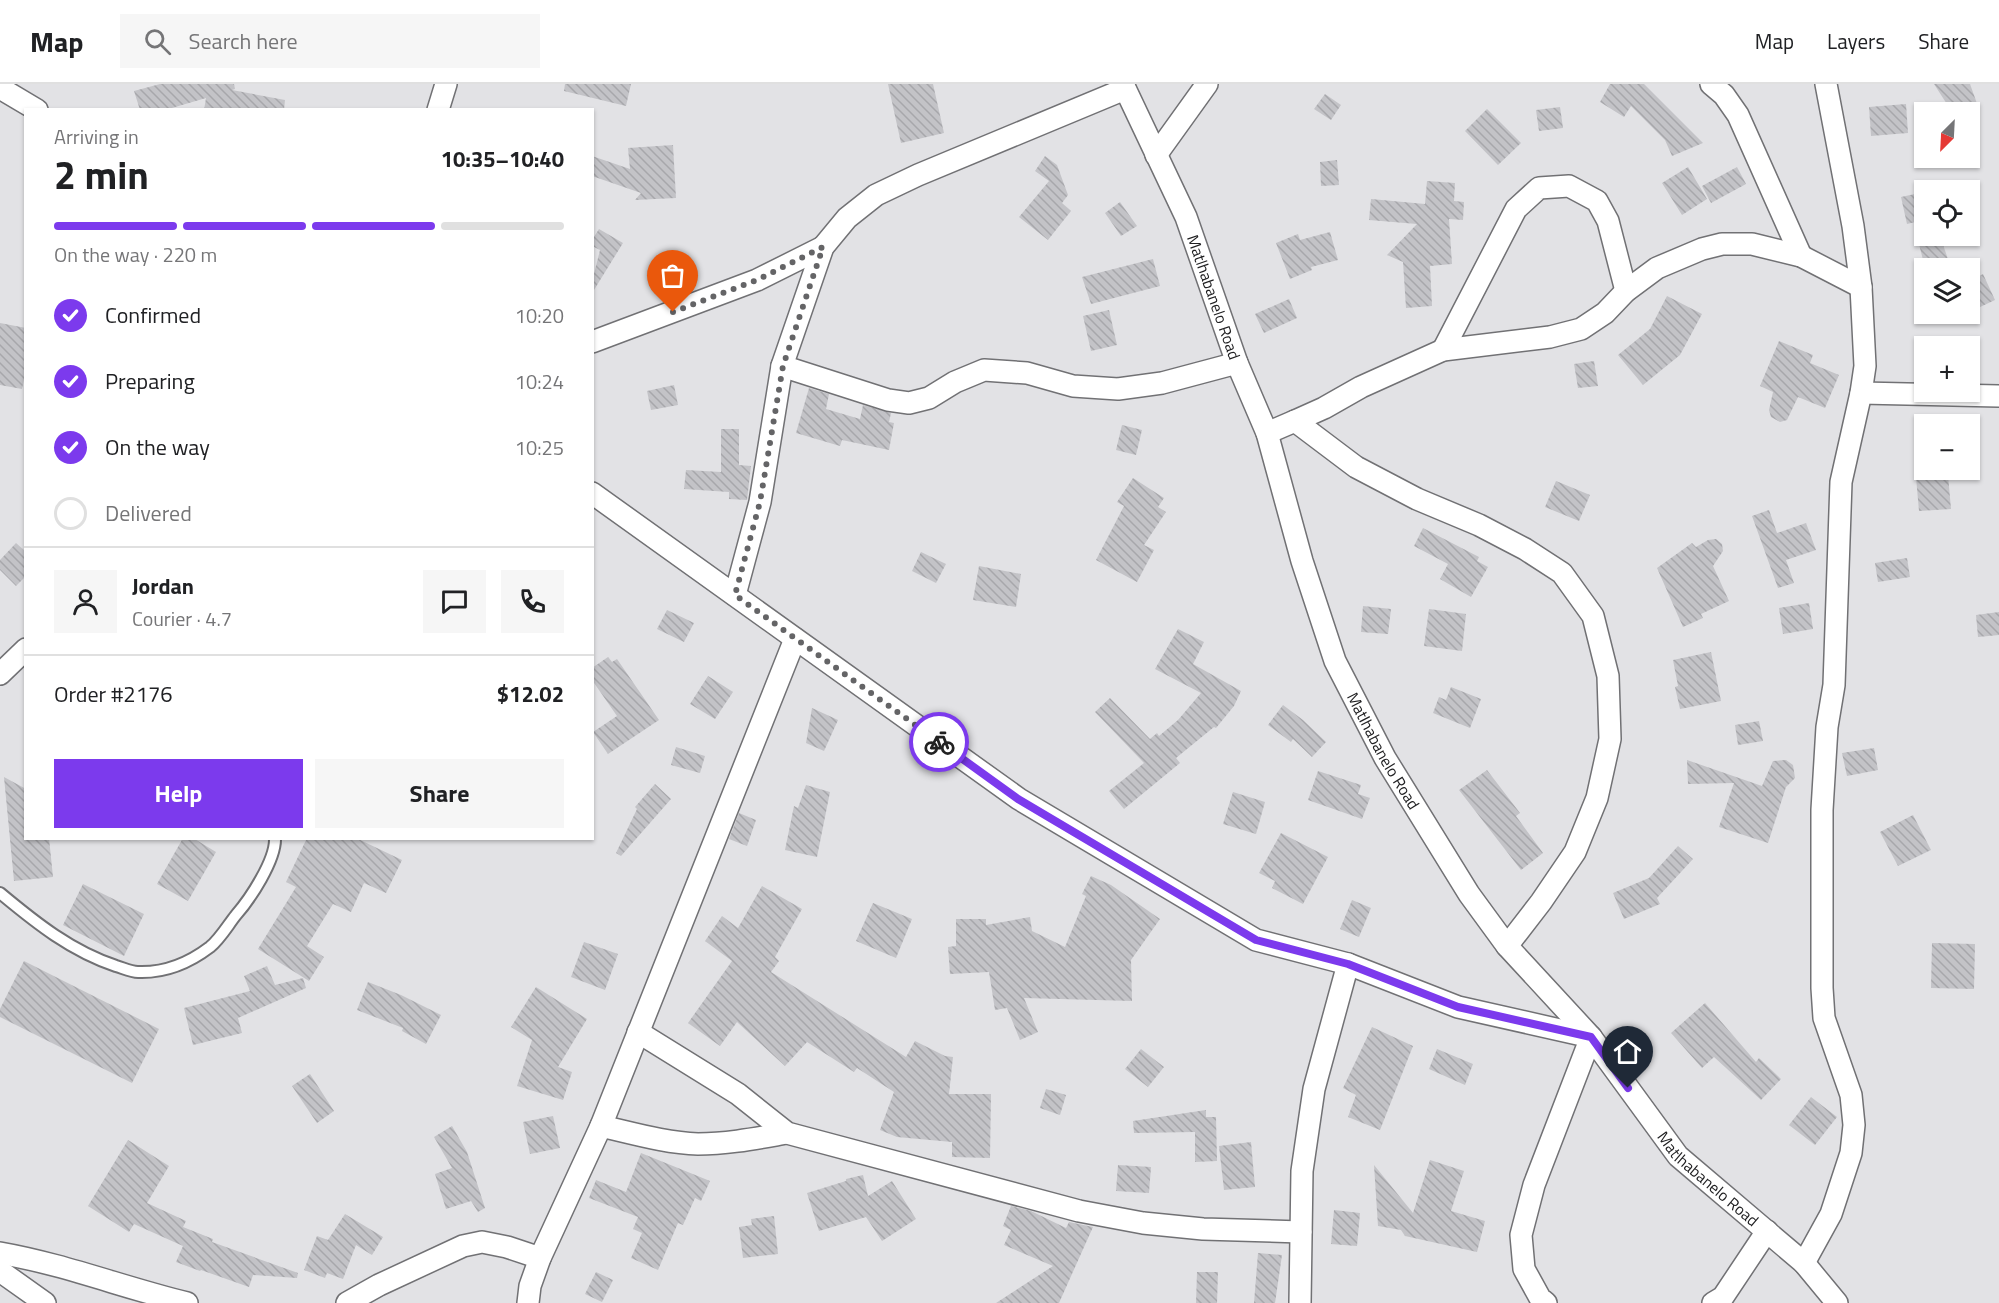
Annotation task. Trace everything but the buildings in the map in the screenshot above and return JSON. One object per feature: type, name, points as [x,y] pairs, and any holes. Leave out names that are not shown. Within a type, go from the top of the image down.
[{"type":"street","points":[[439,108],[446,84]]},
{"type":"street","points":[[1156,155],[1207,84]]},
{"type":"street","points":[[1711,84],[1724,95],[1738,115],[1801,256]]},
{"type":"street","points":[[1804,1263],[1831,1214],[1851,1153],[1854,1125],[1851,1095],[1824,1018],[1822,810],[1827,727],[1834,685],[1841,482],[1865,366],[1862,286],[1826,84]]},
{"type":"street","points":[[735,595],[760,502],[783,366],[823,247],[847,218],[876,195],[1124,87]]},
{"type":"street","name":"Matlhabanelo Road","points":[[1124,87],[1186,217],[1237,363],[1266,433],[1302,561],[1335,661],[1385,758],[1469,894],[1507,946],[1591,1037],[1678,1156],[1804,1263],[1837,1303]]},
{"type":"street","points":[[0,88],[34,108]]},
{"type":"street","points":[[1443,350],[1516,209],[1539,188],[1569,186],[1597,201],[1608,221],[1626,291]]},
{"type":"street","points":[[1266,433],[1295,422],[1361,387],[1443,350],[1550,337],[1581,329],[1605,313],[1626,291],[1657,268],[1702,249],[1722,244],[1752,244],[1801,256],[1862,286]]},
{"type":"street","points":[[594,341],[757,280],[823,247]]},
{"type":"street","points":[[783,366],[888,400],[909,403],[929,398],[955,382],[984,370],[1027,373],[1073,386],[1118,389],[1161,382],[1237,363]]},
{"type":"street","points":[[1861,393],[1999,396]]},
{"type":"street","points":[[1295,422],[1356,467],[1417,499],[1479,525],[1525,549],[1562,573],[1593,616],[1608,676],[1610,729],[1610,739],[1597,798],[1575,852],[1507,946]]},
{"type":"street","points":[[594,494],[1018,799],[1256,940],[1348,964],[1458,1007],[1591,1037],[1534,1185],[1521,1235],[1524,1269],[1540,1298],[1546,1303]]},
{"type":"street","points":[[528,1303],[530,1286],[540,1258],[601,1126],[795,639]]},
{"type":"street","points":[[0,674],[24,651]]},
{"type":"street","points":[[1300,1303],[1302,1171],[1314,1089],[1348,964]]},
{"type":"street","points":[[638,1032],[738,1094],[788,1133],[1079,1211],[1143,1223],[1203,1229],[1301,1232]]},
{"type":"street","points":[[601,1126],[646,1137],[698,1144],[747,1140],[788,1133]]},
{"type":"street","points":[[1713,1303],[1723,1297],[1767,1231]]},
{"type":"street","points":[[347,1303],[379,1285],[463,1246],[482,1242],[507,1247],[540,1258]]},
{"type":"street","points":[[0,1253],[52,1266],[143,1298],[187,1303]]},
{"type":"street","points":[[0,1271],[45,1303]]},
{"type":"lane","points":[[0,893],[42,927],[75,949],[104,962],[136,973],[172,969],[211,946],[248,900],[264,873],[276,845],[275,840]]},
{"type":"way so far","points":[[673,312],[757,280],[823,247],[783,366],[760,502],[735,595],[939,742]]},
{"type":"route","points":[[939,742],[1018,799],[1256,940],[1348,964],[1458,1007],[1591,1037],[1628,1088]]}]
